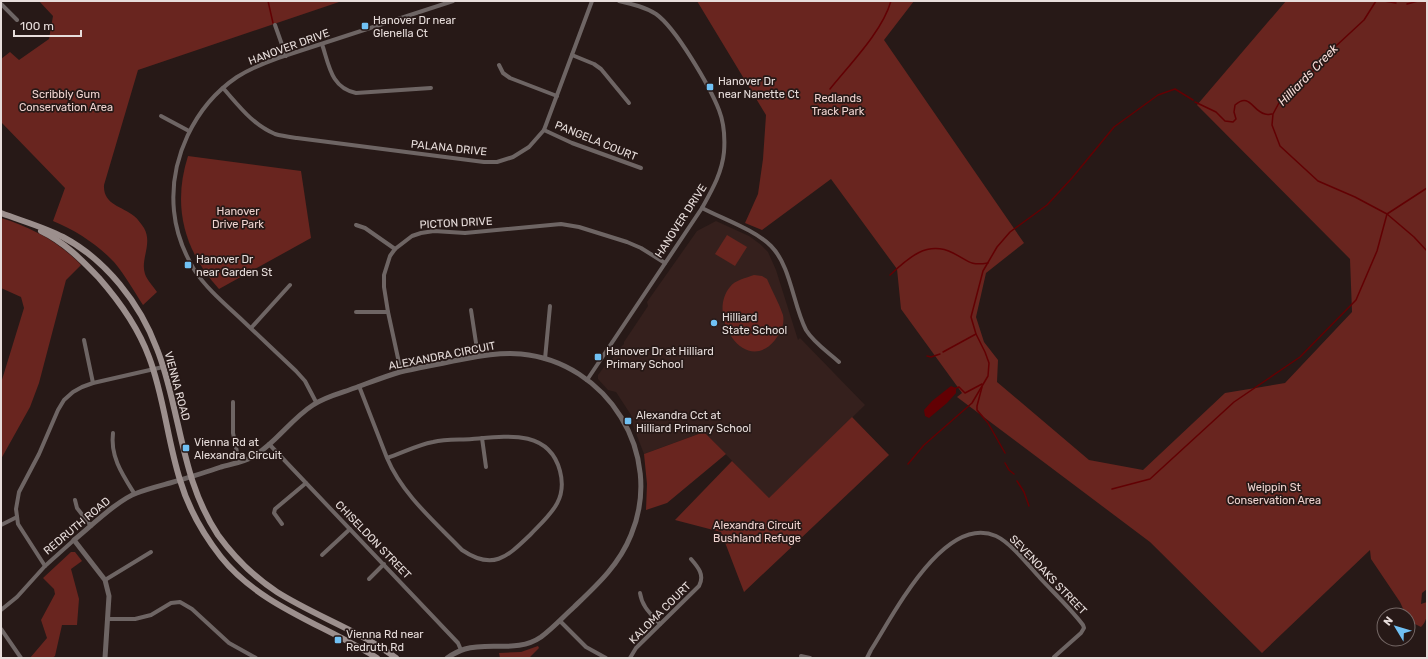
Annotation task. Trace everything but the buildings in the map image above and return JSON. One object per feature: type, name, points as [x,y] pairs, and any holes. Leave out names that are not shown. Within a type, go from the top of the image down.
[{"type":"main road","name":"VIENNA ROAD","points":[[1,213],[46,233],[72,251],[112,292],[123,307],[135,327],[153,370],[180,480],[192,510],[221,557],[244,580],[273,602],[345,639],[377,658]]},
{"type":"main road","name":"VIENNA ROAD","points":[[25,223],[43,228],[71,242],[90,255],[110,274],[129,296],[144,320],[157,348],[190,477],[197,497],[211,523],[229,549],[249,570],[277,592],[370,641],[396,658]]},
{"type":"street","name":"HANOVER DRIVE","points":[[316,402],[312,392],[301,376],[202,281],[189,260],[181,242],[174,210],[174,191],[178,163],[189,131],[204,108],[236,78],[265,63],[450,1]]},
{"type":"street","name":"PALANA DRIVE","points":[[224,88],[246,114],[258,125],[276,134],[484,162],[497,162],[513,157],[529,147],[544,130],[592,1]]},
{"type":"street","name":"HANOVER DRIVE","points":[[587,380],[716,185],[724,152],[724,139],[719,111],[699,72],[673,31],[665,21],[656,14],[645,8],[619,1]]},
{"type":"street","points":[[1,4],[17,20]]},
{"type":"street","points":[[275,25],[286,56]]},
{"type":"street","points":[[322,44],[336,82],[348,92],[356,93],[431,88]]},
{"type":"street","points":[[572,55],[594,64],[600,69],[629,103]]},
{"type":"street","points":[[499,65],[503,73],[510,78],[557,96]]},
{"type":"street","points":[[161,116],[189,131]]},
{"type":"street","name":"PANGELA COURT","points":[[544,130],[572,143],[640,168]]},
{"type":"street","points":[[702,208],[758,236],[772,247],[779,256],[783,265],[807,332],[839,362]]},
{"type":"street","name":"PICTON DRIVE","points":[[401,372],[388,312],[384,287],[384,275],[390,256],[395,249],[412,236],[421,232],[434,231],[465,233],[561,224],[579,227],[627,242],[641,248],[665,263]]},
{"type":"street","points":[[356,225],[365,228],[395,249]]},
{"type":"street","points":[[250,328],[290,285]]},
{"type":"street","points":[[545,359],[550,306]]},
{"type":"street","points":[[471,310],[478,356]]},
{"type":"street","points":[[356,312],[388,312]]},
{"type":"street","points":[[84,340],[94,383]]},
{"type":"street","name":"ALEXANDRA CIRCUIT","points":[[180,480],[240,462],[254,456],[269,444],[303,411],[316,402],[401,372],[478,356],[522,354],[545,359],[568,368],[587,380],[604,394],[614,406],[628,430],[638,458],[641,482],[636,522],[623,553],[604,577],[560,621],[539,638],[520,645],[474,647],[461,650],[447,658]]},
{"type":"street","points":[[45,566],[18,524],[16,509],[19,492],[39,454],[58,410],[64,400],[73,392],[94,383],[163,367]]},
{"type":"street","points":[[359,386],[387,458],[391,467],[409,494],[462,550],[477,559],[496,560],[504,557],[551,514],[557,506],[561,496],[563,481],[558,463],[552,454],[538,442],[516,436],[433,442],[387,458]]},
{"type":"street","points":[[233,402],[232,433],[240,462]]},
{"type":"street","points":[[113,433],[112,443],[114,454],[118,465],[134,493]]},
{"type":"street","points":[[482,438],[486,468]]},
{"type":"street","name":"CHISELDON STREET","points":[[269,444],[458,643],[461,650]]},
{"type":"street","name":"REDRUTH ROAD","points":[[1,610],[17,598],[45,566],[118,504],[134,493],[180,480]]},
{"type":"street","points":[[282,524],[274,513],[274,509],[306,483]]},
{"type":"street","points":[[75,500],[77,508],[91,526]]},
{"type":"street","points":[[1,525],[17,517]]},
{"type":"street","points":[[322,555],[350,529]]},
{"type":"street","name":"SEVENOAKS STREET","points":[[867,658],[916,578],[942,550],[955,540],[974,533],[996,536],[1011,548],[1080,621],[1084,628],[1081,633],[1054,657]]},
{"type":"street","points":[[74,540],[105,580],[109,596],[105,658]]},
{"type":"street","points":[[105,580],[152,552]]},
{"type":"street","name":"KALOMA COURT","points":[[630,658],[636,648],[700,586],[702,582],[700,571],[691,559]]},
{"type":"street","points":[[369,579],[384,564]]},
{"type":"street","points":[[640,593],[641,600],[645,608],[660,624]]},
{"type":"street","points":[[108,619],[140,618],[151,615],[171,603],[180,602],[192,609],[229,643],[256,658]]},
{"type":"street","points":[[560,621],[586,647],[606,658]]},
{"type":"street","points":[[1,629],[21,658]]},
{"type":"street","points":[[801,656],[810,658]]},
{"type":"shaded area","name":"Hilliard State School","points":[[716,221],[749,236],[768,252],[776,270],[798,340],[800,338],[865,405],[769,499],[704,432],[644,454],[632,423],[631,415],[616,392],[608,390],[598,379],[598,375],[624,344],[648,306],[647,302],[697,231]]},
{"type":"shaded area","points":[[951,386],[956,388],[956,393],[947,403],[929,418],[925,416],[924,410],[932,401]]},
{"type":"green space","name":"Scribbly Gum Conservation Area","points":[[39,1],[342,1],[138,70],[104,185],[105,192],[110,201],[135,217],[144,228],[146,234],[147,246],[144,263],[145,274],[157,292],[143,305],[122,272],[107,255],[85,238],[53,221],[65,188],[1,122],[1,59],[10,52],[19,60],[49,39],[53,16]]},
{"type":"green space","name":"Weippin St Conservation Area","points":[[697,1],[914,1],[884,40],[1024,243],[986,273],[976,317],[984,342],[998,360],[997,382],[1089,460],[1143,470],[1225,393],[1285,383],[1352,312],[1350,259],[1197,105],[1286,1],[1427,1],[1427,589],[1422,593],[1421,604],[1427,602],[1427,616],[1421,627],[1416,624],[1416,607],[1402,607],[1371,559],[1370,550],[1262,653],[1150,542],[957,397],[962,393],[901,309],[897,269],[831,179],[762,230],[745,223],[758,194],[763,159],[766,115]]},
{"type":"green space","name":"Hanover Drive Park","points":[[188,156],[301,171],[311,238],[219,289],[197,259],[184,227],[181,193],[183,175]]},
{"type":"green space","points":[[1,218],[44,236],[63,249],[81,265],[66,280],[39,383],[30,407],[1,459],[1,383],[24,308],[21,297],[1,288]]},
{"type":"green space","points":[[727,235],[747,247],[735,266],[715,254]]},
{"type":"green space","points":[[754,275],[762,276],[767,279],[780,306],[783,315],[783,322],[782,329],[775,340],[763,349],[752,351],[741,347],[732,338],[726,326],[723,312],[724,299],[730,287],[738,281]]},
{"type":"green space","name":"Alexandra Circuit Bushland Refuge","points":[[852,417],[889,455],[744,592],[721,532],[675,520],[732,461],[769,498]]},
{"type":"green space","points":[[704,432],[726,454],[667,503],[646,510],[647,484],[644,454]]},
{"type":"green space","points":[[71,552],[75,552],[82,561],[71,569],[79,599],[77,625],[62,625],[55,656],[52,658],[30,658],[47,638],[41,620],[55,594],[54,589],[43,578]]},
{"type":"green space","points":[[538,646],[539,648],[529,658],[500,658],[499,653],[521,652]]},
{"type":"waterway","points":[[268,1],[273,23]]},
{"type":"waterway","points":[[830,89],[873,36],[887,13],[891,1]]},
{"type":"waterway","name":"Hilliards Creek","points":[[1376,1],[1364,20],[1323,58],[1300,87],[1280,101],[1273,114],[1272,125],[1280,146],[1318,181],[1355,197],[1387,214],[1414,237],[1427,251]]},
{"type":"waterway","points":[[1384,1],[1396,3]]},
{"type":"waterway","points":[[1407,4],[1418,1]]},
{"type":"waterway","points":[[908,464],[924,445],[972,403],[988,376],[989,363],[976,334],[971,317],[983,271],[997,247],[1010,232],[1047,205],[1072,178],[1114,127],[1158,95],[1175,89],[1193,100]]},
{"type":"waterway","points":[[1195,102],[1216,112],[1225,121],[1233,122],[1236,119],[1234,112],[1235,105],[1244,100],[1248,101],[1257,110],[1266,114],[1272,114]]},
{"type":"waterway","points":[[1112,489],[1150,479],[1234,402],[1300,357],[1356,300],[1377,251],[1387,214],[1427,188]]},
{"type":"waterway","points":[[890,275],[911,257],[926,250],[944,250],[973,263],[988,263]]},
{"type":"waterway","points":[[943,352],[976,334]]},
{"type":"waterway","points":[[927,356],[931,357],[940,354]]},
{"type":"waterway","points":[[956,388],[959,387],[965,393],[982,384]]},
{"type":"waterway","points":[[982,387],[977,410],[988,423],[1005,453]]},
{"type":"waterway","points":[[1005,463],[1009,470],[1014,474]]},
{"type":"waterway","points":[[1017,481],[1024,492],[1029,506]]},
{"type":"place","name":"Hanover Dr near Glenella Ct","points":[[365,26]]},
{"type":"place","name":"Hanover Dr near Nanette Ct","points":[[710,87]]},
{"type":"place","name":"Hanover Dr near Garden St","points":[[188,265]]},
{"type":"place","name":"Hilliard State School","points":[[714,323]]},
{"type":"place","name":"Hanover Dr at Hilliard Primary School","points":[[598,357]]},
{"type":"place","name":"Alexandra Cct at Hilliard Primary School","points":[[628,421]]},
{"type":"place","name":"Vienna Rd at Alexandra Circuit","points":[[186,448]]},
{"type":"place","name":"Vienna Rd near Redruth Rd","points":[[338,640]]},
{"type":"park label","name":"Redlands Track Park","points":[[838,104]]}]
